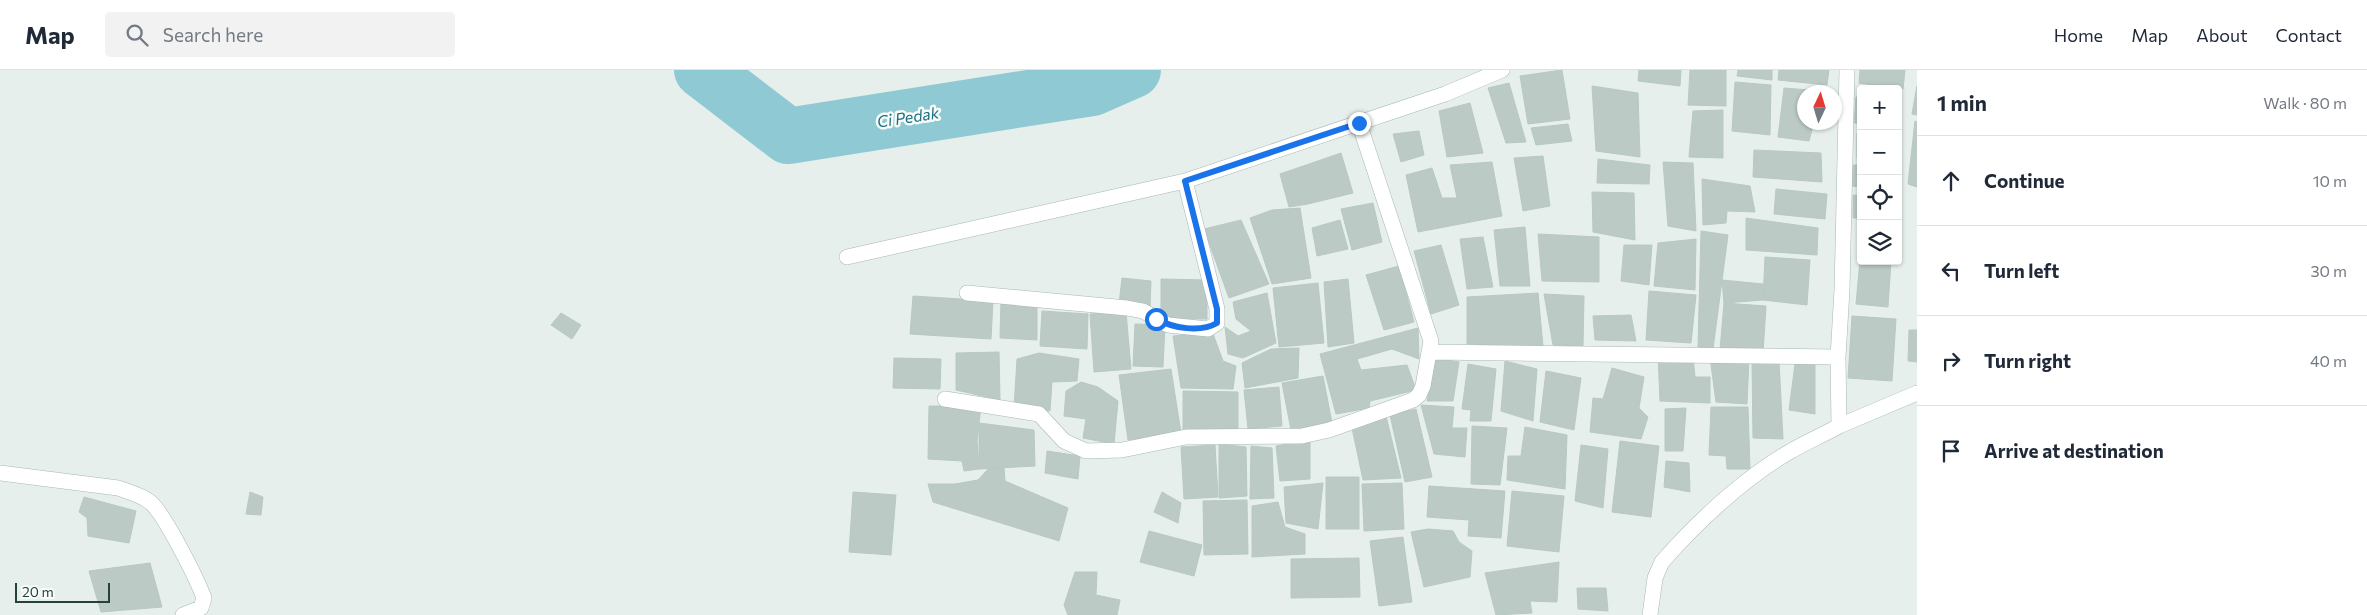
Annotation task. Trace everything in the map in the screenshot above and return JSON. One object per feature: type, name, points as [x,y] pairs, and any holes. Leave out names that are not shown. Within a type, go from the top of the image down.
[{"type":"street","points":[[847,257],[1185,181],[1445,94],[1502,70]]},
{"type":"street","points":[[1839,426],[1838,357],[1842,290],[1847,70]]},
{"type":"street","points":[[945,399],[1039,414],[1064,441],[1086,450],[1122,450],[1186,437],[1302,436],[1329,430],[1413,400],[1419,395],[1423,386],[1430,352],[1428,330],[1359,123]]},
{"type":"street","points":[[967,293],[1126,308],[1142,311],[1168,326],[1208,329],[1217,323],[1217,309],[1185,181]]},
{"type":"street","points":[[1430,352],[1838,357]]},
{"type":"street","points":[[1650,615],[1658,570],[1667,556],[1699,522],[1757,473],[1790,451],[1839,426],[1917,393]]},
{"type":"street","points":[[0,473],[118,488],[151,502],[161,515],[204,598],[201,608],[184,615]]},
{"type":"building","points":[[1562,70],[1570,119],[1528,124],[1520,76]]},
{"type":"building","points":[[1639,70],[1681,70],[1680,86],[1638,81]]},
{"type":"building","points":[[1690,70],[1726,70],[1726,106],[1688,105]]},
{"type":"building","points":[[1738,70],[1772,70],[1772,80],[1737,76]]},
{"type":"building","points":[[1779,70],[1829,70],[1827,85],[1778,80]]},
{"type":"building","points":[[1860,70],[1905,70],[1903,89],[1902,85],[1859,83]]},
{"type":"building","points":[[1735,82],[1771,85],[1770,135],[1732,131]]},
{"type":"building","points":[[1509,83],[1526,142],[1506,143],[1488,88]]},
{"type":"building","points":[[1592,86],[1638,93],[1640,157],[1596,151]]},
{"type":"building","points":[[1917,86],[1917,115],[1912,114]]},
{"type":"building","points":[[1784,88],[1797,89],[1797,130],[1812,130],[1809,141],[1778,137]]},
{"type":"building","points":[[1856,97],[1857,97],[1857,123],[1854,123]]},
{"type":"building","points":[[1470,103],[1483,153],[1447,157],[1439,111]]},
{"type":"building","points":[[1723,110],[1723,158],[1689,157],[1693,111]]},
{"type":"building","points":[[1915,121],[1917,122],[1917,187],[1908,184]]},
{"type":"building","points":[[1568,124],[1572,141],[1536,145],[1531,128]]},
{"type":"building","points":[[1419,131],[1424,155],[1401,162],[1393,134]]},
{"type":"building","points":[[1754,150],[1821,153],[1822,182],[1753,177]]},
{"type":"building","points":[[1341,153],[1353,193],[1289,207],[1280,174]]},
{"type":"building","points":[[1543,156],[1550,206],[1523,211],[1514,158]]},
{"type":"building","points":[[1598,159],[1650,165],[1649,184],[1597,183]]},
{"type":"building","points":[[1492,162],[1502,216],[1418,232],[1406,175],[1432,168],[1442,198],[1457,198],[1450,165]]},
{"type":"building","points":[[1663,162],[1693,163],[1696,231],[1668,226]]},
{"type":"building","points":[[1852,165],[1857,165],[1857,187],[1851,186]]},
{"type":"building","points":[[1702,179],[1750,186],[1755,212],[1727,211],[1726,223],[1703,225]]},
{"type":"building","points":[[1776,189],[1827,194],[1825,219],[1774,214]]},
{"type":"building","points":[[1592,192],[1634,193],[1635,240],[1593,232]]},
{"type":"building","points":[[1853,195],[1857,196],[1857,218],[1853,218]]},
{"type":"building","points":[[1373,203],[1382,242],[1352,250],[1341,209]]},
{"type":"building","points":[[1300,208],[1311,278],[1272,284],[1250,218],[1272,210]]},
{"type":"building","points":[[1746,218],[1818,228],[1817,255],[1746,250]]},
{"type":"building","points":[[1241,220],[1269,284],[1229,298],[1204,229]]},
{"type":"building","points":[[1340,220],[1348,249],[1317,256],[1312,228]]},
{"type":"building","points":[[1525,227],[1530,286],[1500,286],[1494,230]]},
{"type":"building","points":[[1701,231],[1728,235],[1713,349],[1698,347]]},
{"type":"building","points":[[1538,234],[1599,237],[1599,282],[1542,281]]},
{"type":"building","points":[[1483,237],[1493,287],[1467,289],[1460,239]]},
{"type":"building","points":[[1696,239],[1695,290],[1654,286],[1658,243]]},
{"type":"building","points":[[1441,245],[1459,305],[1431,314],[1414,251]]},
{"type":"building","points":[[1624,245],[1652,245],[1649,285],[1621,281]]},
{"type":"building","points":[[1765,257],[1810,260],[1807,305],[1763,300]]},
{"type":"building","points":[[1860,265],[1891,265],[1888,307],[1856,304]]},
{"type":"building","points":[[1399,266],[1414,322],[1384,330],[1366,275]]},
{"type":"building","points":[[1122,278],[1151,281],[1150,306],[1119,304]]},
{"type":"building","points":[[1161,279],[1207,280],[1207,319],[1161,319]]},
{"type":"building","points":[[1348,279],[1354,343],[1328,347],[1324,282]]},
{"type":"building","points":[[1722,280],[1763,284],[1763,300],[1724,303]]},
{"type":"building","points":[[1318,283],[1324,343],[1279,347],[1273,288]]},
{"type":"building","points":[[1649,291],[1696,295],[1691,343],[1646,340]]},
{"type":"building","points":[[1267,293],[1276,343],[1243,358],[1228,354],[1225,327],[1238,336],[1251,331],[1236,319],[1233,302]]},
{"type":"building","points":[[1538,293],[1543,346],[1467,344],[1467,297]]},
{"type":"building","points":[[1544,294],[1584,296],[1583,346],[1553,345]]},
{"type":"building","points":[[913,296],[993,301],[991,339],[910,334]]},
{"type":"building","points":[[1001,301],[1037,305],[1037,340],[1000,338]]},
{"type":"building","points":[[1724,303],[1766,306],[1763,353],[1720,350]]},
{"type":"building","points":[[1042,311],[1088,314],[1087,349],[1040,346]]},
{"type":"building","points":[[1126,312],[1131,369],[1094,372],[1090,314]]},
{"type":"building","points":[[561,313],[581,325],[572,339],[551,325]]},
{"type":"building","points":[[1631,315],[1636,341],[1595,340],[1593,316]]},
{"type":"building","points":[[1852,316],[1896,319],[1892,381],[1848,378]]},
{"type":"building","points":[[1135,324],[1165,325],[1163,367],[1133,366]]},
{"type":"building","points":[[1418,328],[1419,359],[1392,349],[1357,359],[1361,370],[1407,365],[1416,390],[1370,401],[1369,408],[1336,414],[1320,354]]},
{"type":"building","points":[[1909,330],[1917,330],[1917,362],[1908,361]]},
{"type":"building","points":[[1212,331],[1223,361],[1236,366],[1233,389],[1181,388],[1173,336]]},
{"type":"building","points":[[1299,348],[1298,378],[1245,388],[1242,363],[1271,349]]},
{"type":"building","points":[[999,352],[1000,400],[956,390],[956,353]]},
{"type":"building","points":[[1039,353],[1079,359],[1077,381],[1052,382],[1050,411],[1014,408],[1017,359]]},
{"type":"building","points":[[1658,355],[1693,357],[1695,377],[1710,377],[1710,403],[1660,401]]},
{"type":"building","points":[[1710,357],[1749,359],[1747,404],[1716,402]]},
{"type":"building","points":[[894,358],[941,359],[940,389],[893,388]]},
{"type":"building","points":[[1435,358],[1459,362],[1453,401],[1427,401]]},
{"type":"building","points":[[1505,361],[1537,369],[1533,421],[1501,411]]},
{"type":"building","points":[[1779,361],[1783,439],[1753,438],[1752,362]]},
{"type":"building","points":[[1468,364],[1496,369],[1491,421],[1470,421],[1471,410],[1462,409]]},
{"type":"building","points":[[1795,364],[1815,364],[1815,414],[1789,410]]},
{"type":"building","points":[[1612,368],[1644,377],[1639,408],[1648,417],[1641,439],[1590,432],[1593,398],[1603,399]]},
{"type":"building","points":[[1171,369],[1181,433],[1128,440],[1119,375]]},
{"type":"building","points":[[1546,371],[1581,378],[1574,430],[1540,422]]},
{"type":"building","points":[[1323,376],[1332,423],[1291,430],[1282,383]]},
{"type":"building","points":[[1081,382],[1098,387],[1118,401],[1114,444],[1083,438],[1086,419],[1064,416],[1066,391]]},
{"type":"building","points":[[1279,387],[1282,426],[1248,429],[1244,390]]},
{"type":"building","points":[[1183,391],[1238,392],[1238,434],[1183,434]]},
{"type":"building","points":[[1421,405],[1454,407],[1452,428],[1467,428],[1465,457],[1434,454]]},
{"type":"building","points":[[929,406],[981,406],[977,441],[979,469],[964,471],[962,461],[928,459]]},
{"type":"building","points":[[1711,407],[1748,407],[1750,469],[1727,469],[1726,456],[1709,455]]},
{"type":"building","points":[[1686,408],[1683,451],[1665,451],[1665,409]]},
{"type":"building","points":[[1416,409],[1432,477],[1405,482],[1390,415]]},
{"type":"building","points":[[1386,416],[1401,478],[1363,480],[1352,428]]},
{"type":"building","points":[[979,423],[1034,430],[1035,466],[979,469]]},
{"type":"building","points":[[1472,426],[1507,428],[1500,485],[1471,484]]},
{"type":"building","points":[[1525,427],[1567,435],[1565,489],[1507,480],[1508,456],[1521,456]]},
{"type":"building","points":[[1310,440],[1310,479],[1280,481],[1276,446]]},
{"type":"building","points":[[1620,441],[1659,446],[1651,517],[1612,512]]},
{"type":"building","points":[[1219,444],[1246,447],[1247,496],[1219,498]]},
{"type":"building","points":[[1215,445],[1218,497],[1184,499],[1181,447]]},
{"type":"building","points":[[1581,445],[1608,449],[1603,508],[1575,501]]},
{"type":"building","points":[[1251,446],[1272,448],[1274,498],[1250,499]]},
{"type":"building","points":[[1047,451],[1080,456],[1078,479],[1045,473]]},
{"type":"building","points":[[1666,461],[1689,463],[1690,492],[1664,487]]},
{"type":"building","points":[[989,468],[1004,468],[1005,481],[1068,508],[1059,541],[933,502],[928,484],[955,484],[978,480]]},
{"type":"building","points":[[1326,477],[1359,477],[1359,529],[1326,529]]},
{"type":"building","points":[[1323,483],[1318,529],[1286,523],[1284,487]]},
{"type":"building","points":[[1402,483],[1404,529],[1364,531],[1362,484]]},
{"type":"building","points":[[1429,486],[1505,491],[1501,538],[1468,536],[1469,520],[1427,517]]},
{"type":"building","points":[[1512,491],[1564,496],[1559,552],[1507,546]]},
{"type":"building","points":[[250,492],[263,497],[261,515],[246,514]]},
{"type":"building","points":[[853,492],[896,495],[891,555],[849,552]]},
{"type":"building","points":[[1162,492],[1181,503],[1178,523],[1154,512]]},
{"type":"building","points":[[84,497],[136,511],[129,543],[88,536],[87,518],[79,512]]},
{"type":"building","points":[[1247,500],[1248,554],[1204,555],[1203,501]]},
{"type":"building","points":[[1278,502],[1285,527],[1305,534],[1305,554],[1252,557],[1252,506]]},
{"type":"building","points":[[1428,529],[1453,531],[1459,542],[1472,551],[1470,577],[1424,587],[1411,532]]},
{"type":"building","points":[[1149,531],[1202,545],[1194,576],[1140,562]]},
{"type":"building","points":[[1403,537],[1412,602],[1379,606],[1370,541]]},
{"type":"building","points":[[1359,558],[1360,597],[1291,598],[1291,559]]},
{"type":"building","points":[[1559,562],[1557,602],[1530,601],[1532,613],[1496,615],[1485,573]]},
{"type":"building","points":[[150,563],[162,607],[101,612],[89,571]]},
{"type":"building","points":[[1075,572],[1097,572],[1096,595],[1120,600],[1117,615],[1068,615],[1064,605]]},
{"type":"building","points":[[1577,588],[1606,588],[1608,611],[1578,609]]},
{"type":"waterway","name":"Ci Pedak","points":[[702,70],[788,136],[1092,88],[1133,70]]},
{"type":"route","points":[[1156,319],[1168,326],[1208,329],[1217,323],[1217,309],[1185,181],[1359,123]]}]
